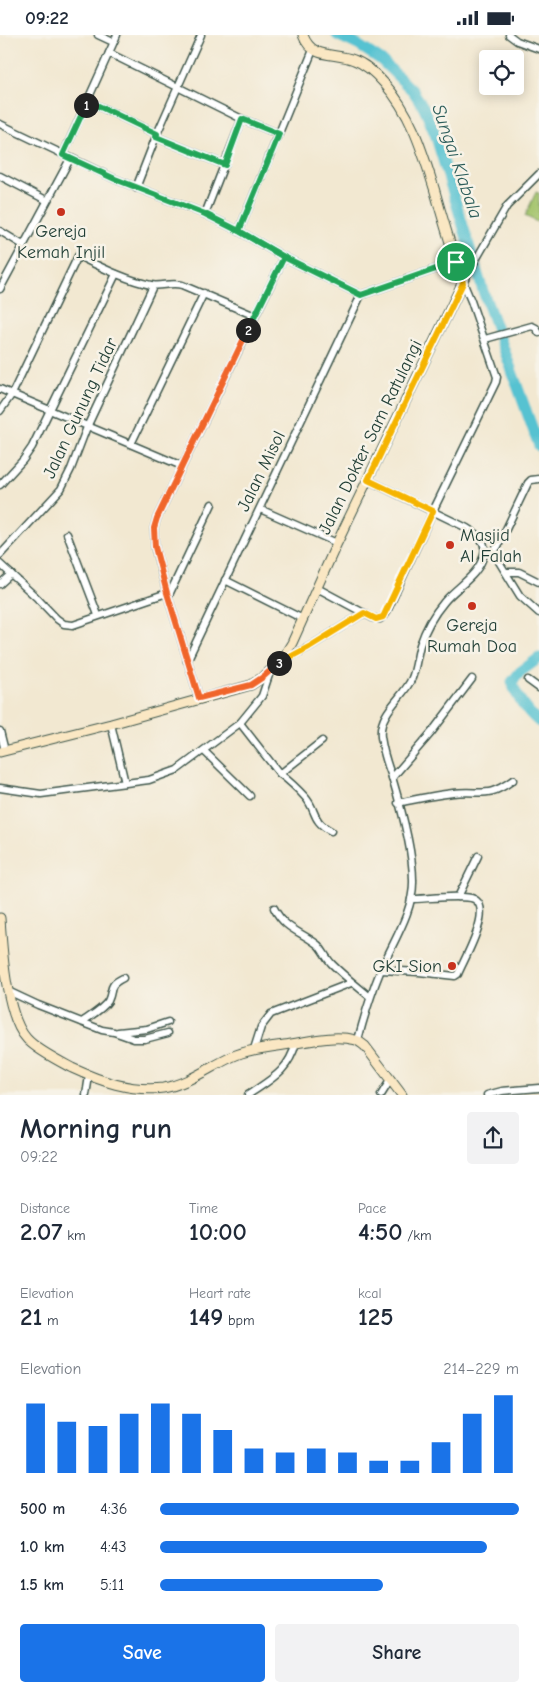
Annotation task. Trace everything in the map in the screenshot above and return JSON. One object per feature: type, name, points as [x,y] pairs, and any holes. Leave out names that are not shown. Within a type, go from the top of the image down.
[{"type":"street","points":[[98,35],[114,42]]},
{"type":"street","points":[[63,155],[117,35]]},
{"type":"street","points":[[136,188],[156,135],[201,35]]},
{"type":"street","points":[[303,35],[313,50],[354,60],[366,67],[377,75],[403,107],[427,167],[456,262],[497,377],[386,614],[380,619],[376,619],[317,588]]},
{"type":"street","points":[[509,35],[517,41],[539,49]]},
{"type":"street","points":[[239,231],[313,50]]},
{"type":"street","points":[[109,53],[242,119],[279,134]]},
{"type":"street","points":[[88,101],[156,135],[225,165]]},
{"type":"street","points":[[205,214],[242,119]]},
{"type":"street","points":[[0,124],[70,159],[136,188],[205,214],[284,257],[361,295],[456,262]]},
{"type":"street","points":[[0,287],[70,159]]},
{"type":"street","points":[[463,283],[507,207],[539,174]]},
{"type":"street","points":[[0,176],[46,200]]},
{"type":"street","points":[[0,231],[23,245]]},
{"type":"street","points":[[0,411],[12,394],[78,256],[116,273],[153,286],[174,283],[204,293],[255,316]]},
{"type":"street","points":[[199,698],[155,547],[154,528],[157,518],[284,257]]},
{"type":"street","points":[[0,485],[24,460],[32,447],[116,273]]},
{"type":"street","name":"Jalan Dokter Sam Ratulangi","points":[[3,752],[251,685],[270,672],[281,661],[292,643],[337,543],[463,283]]},
{"type":"street","name":"Jalan Gunung Tidar","points":[[0,555],[61,489],[87,427],[153,286]]},
{"type":"street","points":[[131,444],[204,293]]},
{"type":"street","name":"Jalan Misol","points":[[187,661],[361,295]]},
{"type":"street","points":[[484,339],[532,326],[539,333]]},
{"type":"street","points":[[0,389],[182,466]]},
{"type":"street","points":[[493,552],[498,546],[528,483],[530,480],[537,479]]},
{"type":"street","points":[[358,1040],[370,997],[402,925],[411,899],[413,881],[412,867],[398,803],[381,737],[383,722],[395,701],[408,686],[416,666],[420,645],[436,613],[445,601],[474,573],[485,552],[484,543],[478,535],[467,528],[368,480]]},
{"type":"street","points":[[0,564],[60,622],[74,625],[98,615],[168,595],[212,504]]},
{"type":"street","points":[[260,509],[337,543]]},
{"type":"street","points":[[66,534],[98,615]]},
{"type":"street","points":[[485,552],[493,552]]},
{"type":"street","points":[[493,552],[520,596],[539,613]]},
{"type":"street","points":[[506,572],[519,572],[539,582]]},
{"type":"street","points":[[0,584],[11,574]]},
{"type":"street","points":[[225,580],[303,619]]},
{"type":"street","points":[[281,661],[309,647],[364,613]]},
{"type":"street","points":[[0,789],[41,794],[149,780],[178,770],[240,723],[262,696],[270,672]]},
{"type":"street","points":[[392,778],[431,733],[472,679]]},
{"type":"street","points":[[528,680],[539,688]]},
{"type":"street","points":[[240,723],[280,774],[306,797],[320,825],[330,831]]},
{"type":"street","points":[[111,724],[124,783]]},
{"type":"street","points":[[0,731],[3,752]]},
{"type":"street","points":[[280,774],[322,741]]},
{"type":"street","points":[[204,751],[250,796]]},
{"type":"street","points":[[398,803],[455,793],[479,794],[494,792],[513,780]]},
{"type":"street","points":[[458,897],[478,856]]},
{"type":"street","points":[[381,970],[419,971],[454,976],[458,974],[478,931],[481,911],[480,904],[475,899],[458,897],[411,899]]},
{"type":"street","points":[[274,907],[279,918],[284,923],[319,946],[329,961],[351,983],[370,997]]},
{"type":"street","points":[[0,918],[2,973],[12,1006],[25,1038],[66,1065],[89,1075],[130,1088],[164,1087],[176,1085],[237,1054],[254,1049],[328,1039],[358,1040],[374,1057],[402,1095]]},
{"type":"street","points":[[82,1022],[107,1002],[111,988],[123,978]]},
{"type":"street","points":[[254,1049],[261,1027],[271,1014],[351,983]]},
{"type":"street","points":[[8,991],[102,1030],[134,1039],[145,1039],[168,1033]]},
{"type":"street","points":[[114,1032],[147,1029],[168,1022]]},
{"type":"street","points":[[248,1095],[281,1073],[293,1055],[296,1043]]},
{"type":"street","points":[[86,1095],[89,1075]]},
{"type":"street","points":[[381,1095],[391,1079]]},
{"type":"street","points":[[487,1095],[502,1091],[539,1088]]},
{"type":"green space","points":[[536,192],[539,193],[539,223],[525,216]]},
{"type":"waterway","name":"Sungai Klabala","points":[[337,35],[358,45],[381,60],[413,91],[424,108],[435,134],[483,291],[539,446]]},
{"type":"waterway","name":"Sungai Klabala","points":[[539,658],[520,672],[512,682],[523,704],[539,722]]},
{"type":"place","name":"Gereja Kemah Injil","points":[[61,212]]},
{"type":"place","name":"Masjid Al Falah","points":[[450,545]]},
{"type":"place","name":"Gereja Rumah Doa","points":[[472,606]]},
{"type":"place","name":"GKI Sion","points":[[452,966]]},
{"type":"route","points":[[456,262],[361,295],[284,257],[205,214],[115,179],[63,155],[88,101],[157,134],[156,137],[225,165],[242,119],[279,134],[239,231],[284,257],[157,518],[154,528],[153,537],[167,593],[199,698],[251,685],[270,672],[281,661],[309,647],[364,613],[376,619],[380,619],[386,614],[433,511],[368,480],[463,283],[456,262]]}]
